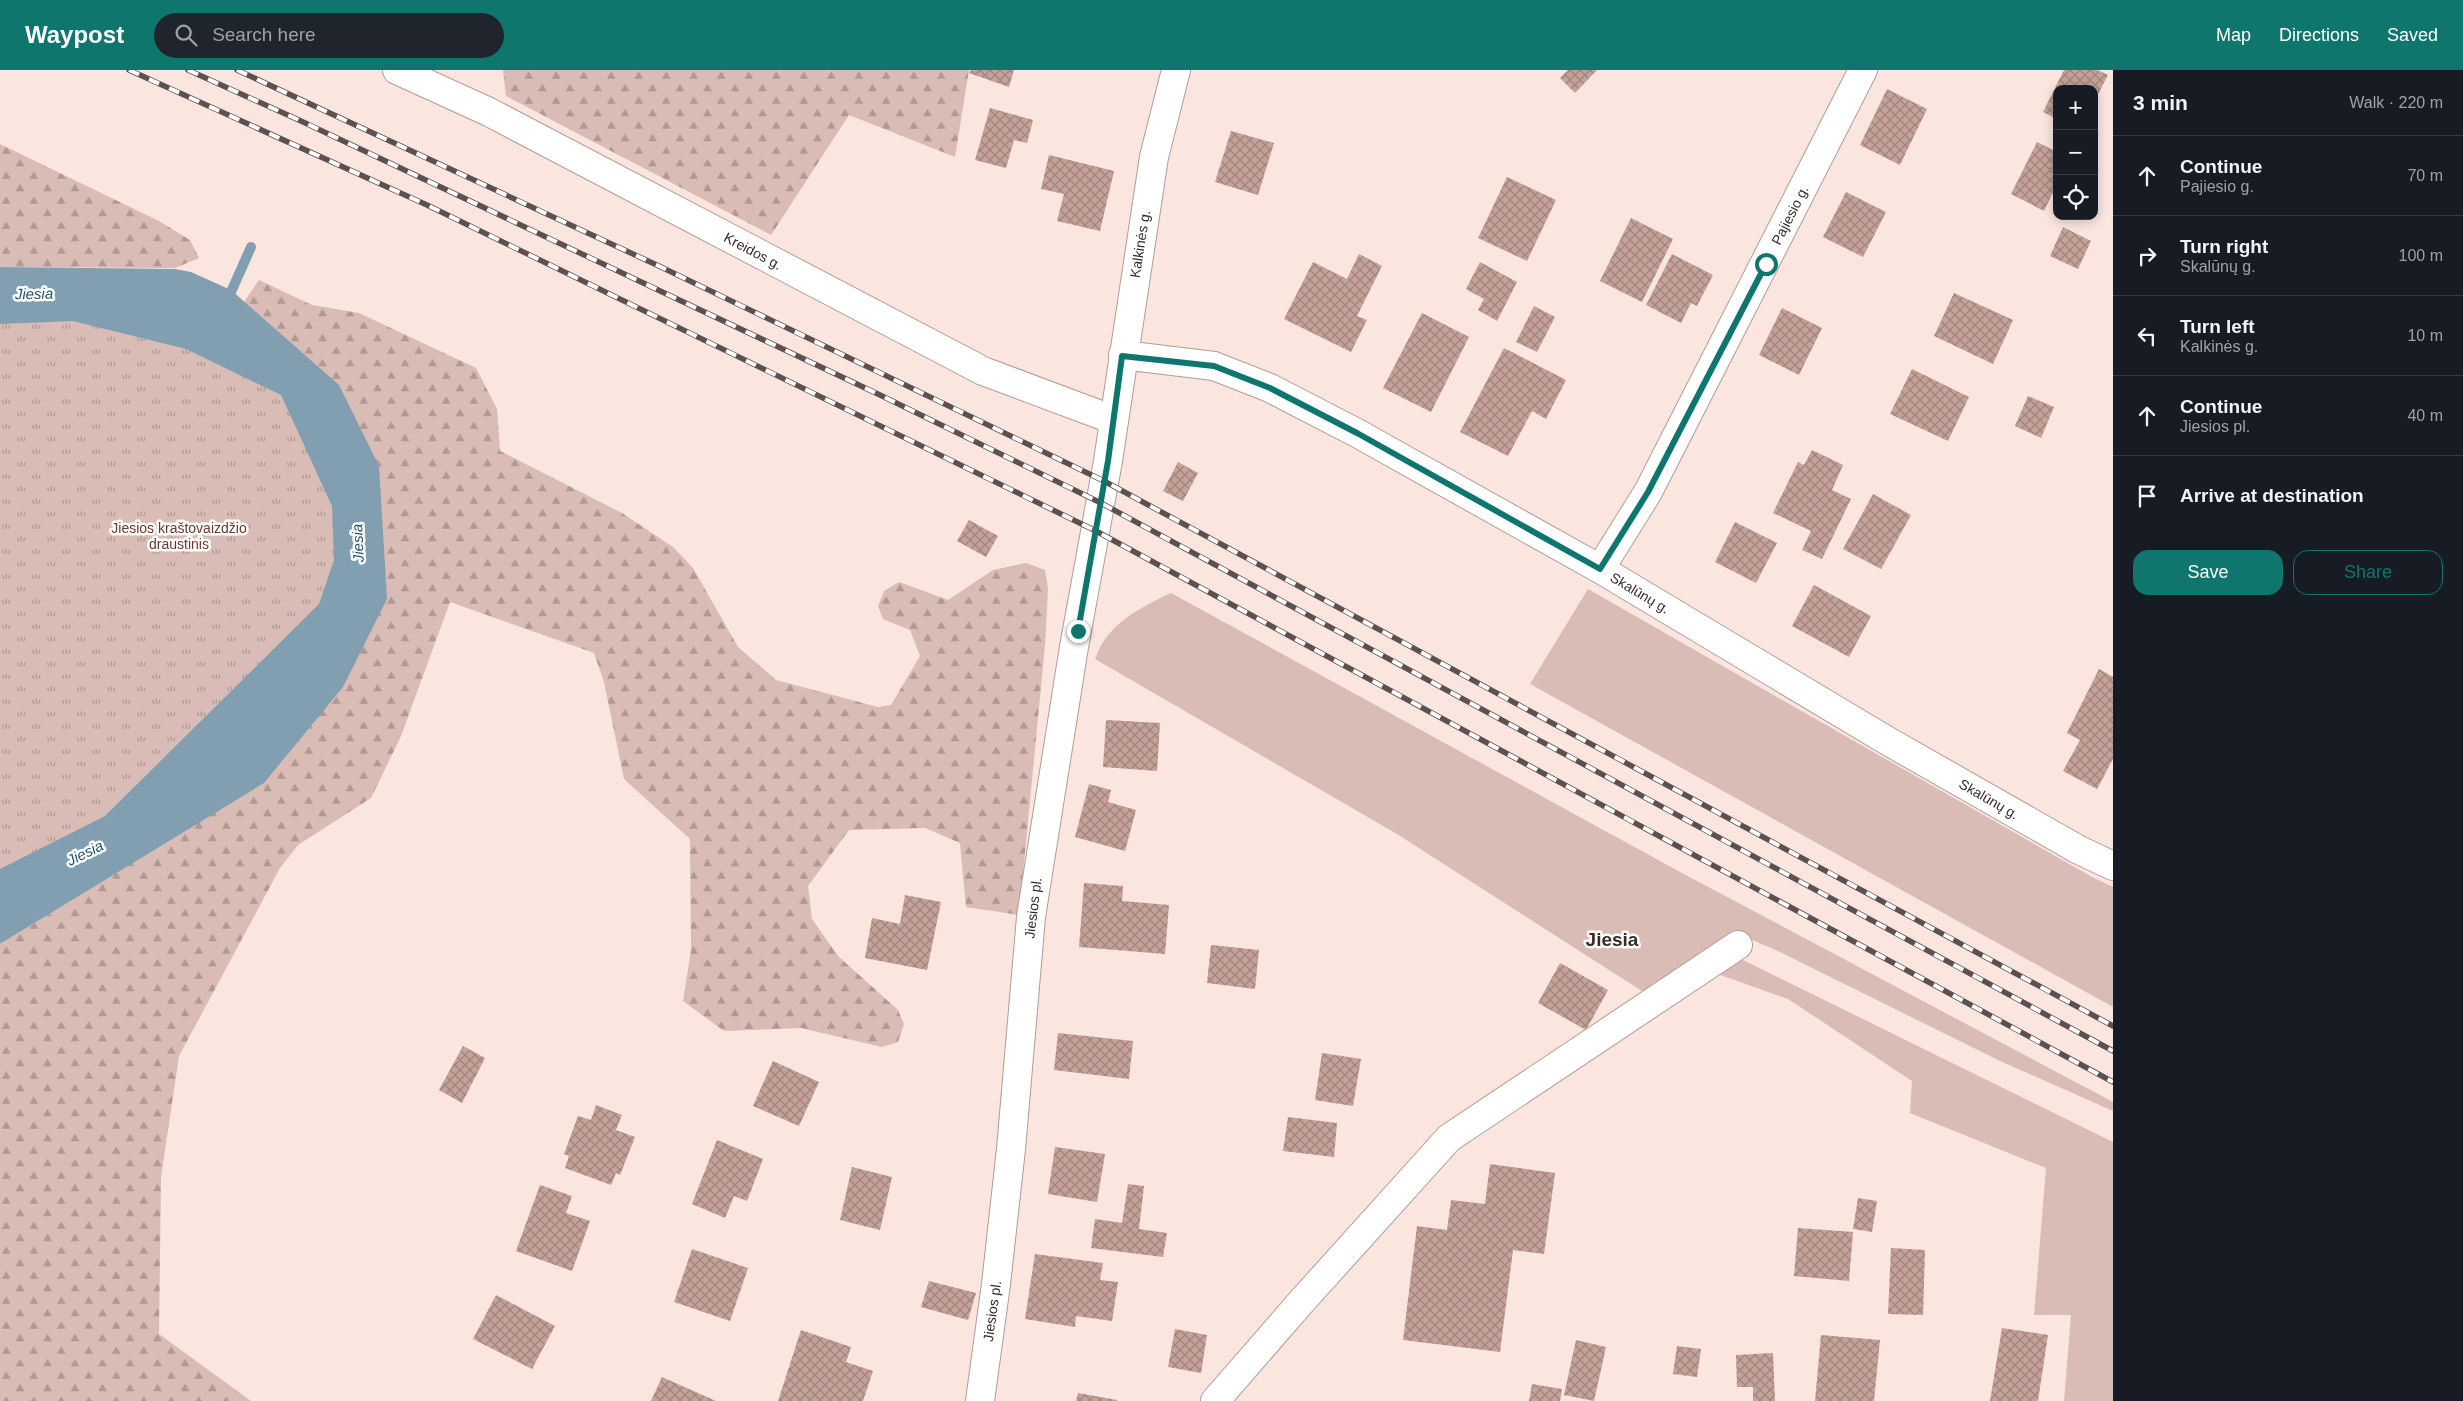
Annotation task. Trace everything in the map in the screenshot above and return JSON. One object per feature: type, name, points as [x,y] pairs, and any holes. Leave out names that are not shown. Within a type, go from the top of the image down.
[{"type":"street","name":"Kreidos g.","points":[[397,70],[490,112],[983,371],[1114,420]]},
{"type":"street","name":"Kalkinės g.","points":[[1114,420],[1122,356],[1154,157],[1176,70]]},
{"type":"street","name":"Pajiesio g.","points":[[1600,569],[1648,492],[1863,70]]},
{"type":"street","name":"Skalūnų g.","points":[[1122,356],[1214,366],[1270,388],[1357,433],[1600,569],[1894,744],[2078,850],[2113,866]]},
{"type":"street","name":"Jiesios pl.","points":[[980,1401],[996,1284],[1010,1158],[1031,917],[1074,647],[1114,420]]},
{"type":"street","points":[[1215,1401],[1302,1300],[1449,1138],[1738,944]]},
{"type":"green space","points":[[503,70],[969,70],[955,157],[849,115],[771,235],[506,96]]},
{"type":"green space","points":[[0,144],[159,221],[190,240],[199,258],[175,268],[0,267]]},
{"type":"green space","points":[[259,280],[312,305],[359,313],[476,368],[497,409],[500,451],[622,513],[673,547],[693,568],[738,647],[776,680],[878,707],[891,705],[920,656],[910,630],[883,619],[878,606],[884,591],[899,582],[948,600],[993,570],[1026,563],[1045,570],[1048,588],[1045,645],[1019,915],[966,907],[960,843],[925,828],[849,830],[808,886],[812,919],[838,956],[898,1010],[904,1024],[898,1042],[882,1047],[801,1028],[724,1031],[683,1001],[691,950],[690,839],[624,779],[604,682],[594,653],[450,602],[401,736],[371,798],[298,845],[280,868],[179,1056],[161,1177],[159,1334],[251,1401],[0,1401],[0,944],[121,870],[270,326],[244,302]]},
{"type":"green space","name":"Jiesios kraštovaizdžio draustinis","points":[[0,295],[220,321],[355,482],[319,666],[0,894]]},
{"type":"green space","points":[[1588,589],[2092,877],[2113,887],[2113,1007],[1530,684]]},
{"type":"green space","points":[[1171,593],[1680,872],[2113,1102],[2113,1111],[1998,1060],[1778,951],[1743,936],[1669,984],[1642,991],[1397,834],[1095,659],[1107,636],[1126,618]]},
{"type":"green space","points":[[1743,960],[2113,1142],[2113,1401],[2064,1401],[2071,1315],[2034,1315],[2046,1168],[1910,1113],[1912,1081],[1788,999],[1712,972]]},
{"type":"water","points":[[0,267],[175,269],[191,272],[231,290],[339,385],[379,466],[387,599],[343,687],[264,783],[0,944],[0,869],[105,816],[319,604],[334,560],[332,506],[281,395],[186,349],[73,321],[0,324]]},
{"type":"building","points":[[971,70],[1014,70],[1009,87],[969,73]]},
{"type":"building","points":[[1568,70],[1597,70],[1575,93],[1560,78]]},
{"type":"building","points":[[2064,70],[2097,70],[2108,75],[2098,94],[2098,85],[2056,85]]},
{"type":"building","points":[[1887,89],[1927,109],[1900,165],[1860,145]]},
{"type":"building","points":[[2053,92],[2053,117],[2043,112]]},
{"type":"building","points":[[990,108],[1033,120],[1027,143],[1014,140],[1006,168],[975,160]]},
{"type":"building","points":[[1231,131],[1274,143],[1258,195],[1215,182]]},
{"type":"building","points":[[2037,142],[2053,150],[2053,192],[2044,211],[2011,194]]},
{"type":"building","points":[[1049,155],[1114,171],[1100,231],[1057,221],[1064,194],[1041,189]]},
{"type":"building","points":[[1507,177],[1556,200],[1527,261],[1478,238]]},
{"type":"building","points":[[1846,192],[1886,212],[1863,257],[1823,237]]},
{"type":"building","points":[[1631,218],[1673,239],[1642,302],[1600,281]]},
{"type":"building","points":[[2063,227],[2091,241],[2078,269],[2050,256]]},
{"type":"building","points":[[1359,254],[1382,266],[1357,316],[1367,320],[1351,352],[1284,319],[1313,262],[1347,279]]},
{"type":"building","points":[[1672,254],[1713,275],[1697,306],[1691,303],[1681,323],[1646,305]]},
{"type":"building","points":[[1480,262],[1517,282],[1497,321],[1478,310],[1484,299],[1466,289]]},
{"type":"building","points":[[1954,293],[2013,320],[1993,364],[1934,336]]},
{"type":"building","points":[[1534,306],[1555,317],[1537,352],[1516,342]]},
{"type":"building","points":[[1782,308],[1822,328],[1799,375],[1759,355]]},
{"type":"building","points":[[1422,313],[1469,337],[1431,412],[1383,388]]},
{"type":"building","points":[[1504,348],[1566,380],[1546,419],[1532,411],[1508,456],[1460,432]]},
{"type":"building","points":[[1912,369],[1969,397],[1948,441],[1890,414]]},
{"type":"building","points":[[2028,396],[2054,407],[2041,438],[2015,426]]},
{"type":"building","points":[[1812,450],[1843,465],[1832,490],[1851,499],[1822,559],[1802,550],[1811,531],[1773,513],[1798,462],[1804,465]]},
{"type":"building","points":[[1178,462],[1198,473],[1183,501],[1163,491]]},
{"type":"building","points":[[1873,494],[1911,515],[1881,569],[1843,549]]},
{"type":"building","points":[[969,520],[998,536],[986,557],[957,541]]},
{"type":"building","points":[[1735,522],[1777,543],[1756,583],[1715,562]]},
{"type":"building","points":[[1814,585],[1871,616],[1849,657],[1792,626]]},
{"type":"building","points":[[2099,669],[2113,677],[2113,759],[2097,789],[2063,771],[2080,740],[2067,733]]},
{"type":"building","points":[[1106,720],[1160,723],[1157,771],[1103,767]]},
{"type":"building","points":[[1089,784],[1111,790],[1108,802],[1136,810],[1125,851],[1075,837]]},
{"type":"building","points":[[1084,883],[1123,886],[1122,901],[1169,905],[1165,954],[1079,947]]},
{"type":"building","points":[[905,895],[941,902],[927,970],[865,958],[872,918],[900,924]]},
{"type":"building","points":[[1211,945],[1259,950],[1255,989],[1207,983]]},
{"type":"building","points":[[1560,963],[1608,990],[1586,1030],[1538,1003]]},
{"type":"building","points":[[1058,1033],[1133,1041],[1129,1079],[1054,1070]]},
{"type":"building","points":[[463,1046],[485,1058],[462,1103],[439,1090]]},
{"type":"building","points":[[1322,1053],[1361,1059],[1353,1106],[1315,1100]]},
{"type":"building","points":[[773,1061],[819,1082],[799,1126],[753,1106]]},
{"type":"building","points":[[596,1105],[622,1115],[616,1130],[635,1137],[620,1175],[616,1173],[611,1185],[565,1168],[569,1156],[564,1154],[578,1116],[591,1120]]},
{"type":"building","points":[[1288,1117],[1337,1123],[1334,1157],[1283,1151]]},
{"type":"building","points":[[717,1140],[763,1159],[747,1201],[734,1196],[725,1218],[692,1204]]},
{"type":"building","points":[[1055,1147],[1105,1154],[1097,1202],[1048,1194]]},
{"type":"building","points":[[1490,1164],[1555,1173],[1544,1254],[1513,1250],[1500,1352],[1403,1340],[1417,1226],[1447,1230],[1451,1200],[1485,1204]]},
{"type":"building","points":[[852,1167],[892,1177],[880,1230],[840,1220]]},
{"type":"building","points":[[1128,1184],[1144,1186],[1139,1229],[1167,1233],[1163,1257],[1091,1248],[1095,1219],[1122,1223]]},
{"type":"building","points":[[540,1185],[572,1196],[566,1213],[590,1221],[572,1271],[516,1251]]},
{"type":"building","points":[[1858,1198],[1877,1201],[1872,1232],[1853,1229]]},
{"type":"building","points":[[1798,1228],[1853,1232],[1849,1281],[1794,1276]]},
{"type":"building","points":[[1891,1248],[1925,1250],[1923,1315],[1888,1314]]},
{"type":"building","points":[[692,1249],[748,1268],[730,1321],[674,1302]]},
{"type":"building","points":[[1035,1254],[1103,1263],[1100,1280],[1118,1282],[1112,1321],[1076,1316],[1075,1327],[1025,1319]]},
{"type":"building","points":[[929,1281],[976,1293],[968,1320],[921,1307]]},
{"type":"building","points":[[496,1295],[555,1326],[532,1369],[473,1339]]},
{"type":"building","points":[[2002,1328],[2048,1335],[2038,1401],[1990,1401]]},
{"type":"building","points":[[1175,1329],[1207,1335],[1201,1373],[1168,1367]]},
{"type":"building","points":[[801,1330],[851,1347],[846,1362],[873,1371],[863,1401],[778,1401]]},
{"type":"building","points":[[1821,1335],[1880,1340],[1874,1401],[1815,1401]]},
{"type":"building","points":[[1576,1340],[1606,1347],[1594,1401],[1564,1395]]},
{"type":"building","points":[[1677,1346],[1701,1349],[1697,1377],[1673,1374]]},
{"type":"building","points":[[1773,1353],[1775,1401],[1753,1401],[1753,1387],[1737,1387],[1736,1355]]},
{"type":"building","points":[[662,1377],[716,1401],[651,1401]]},
{"type":"building","points":[[1532,1384],[1562,1389],[1560,1401],[1529,1401]]},
{"type":"building","points":[[1078,1393],[1117,1400],[1117,1401],[1076,1401]]},
{"type":"waterway","points":[[227,301],[251,247]]},
{"type":"railway","points":[[129,70],[427,205],[1096,531],[2113,1082]]},
{"type":"railway","points":[[188,70],[301,121],[880,395],[1101,503],[2113,1051]]},
{"type":"railway","points":[[237,70],[661,267],[1104,481],[2113,1026]]},
{"type":"district","name":"Jiesia","points":[[1612,939]]},
{"type":"route","points":[[1078,631],[1108,461],[1122,356],[1214,366],[1270,388],[1357,433],[1600,569],[1648,492],[1766,264]]}]
